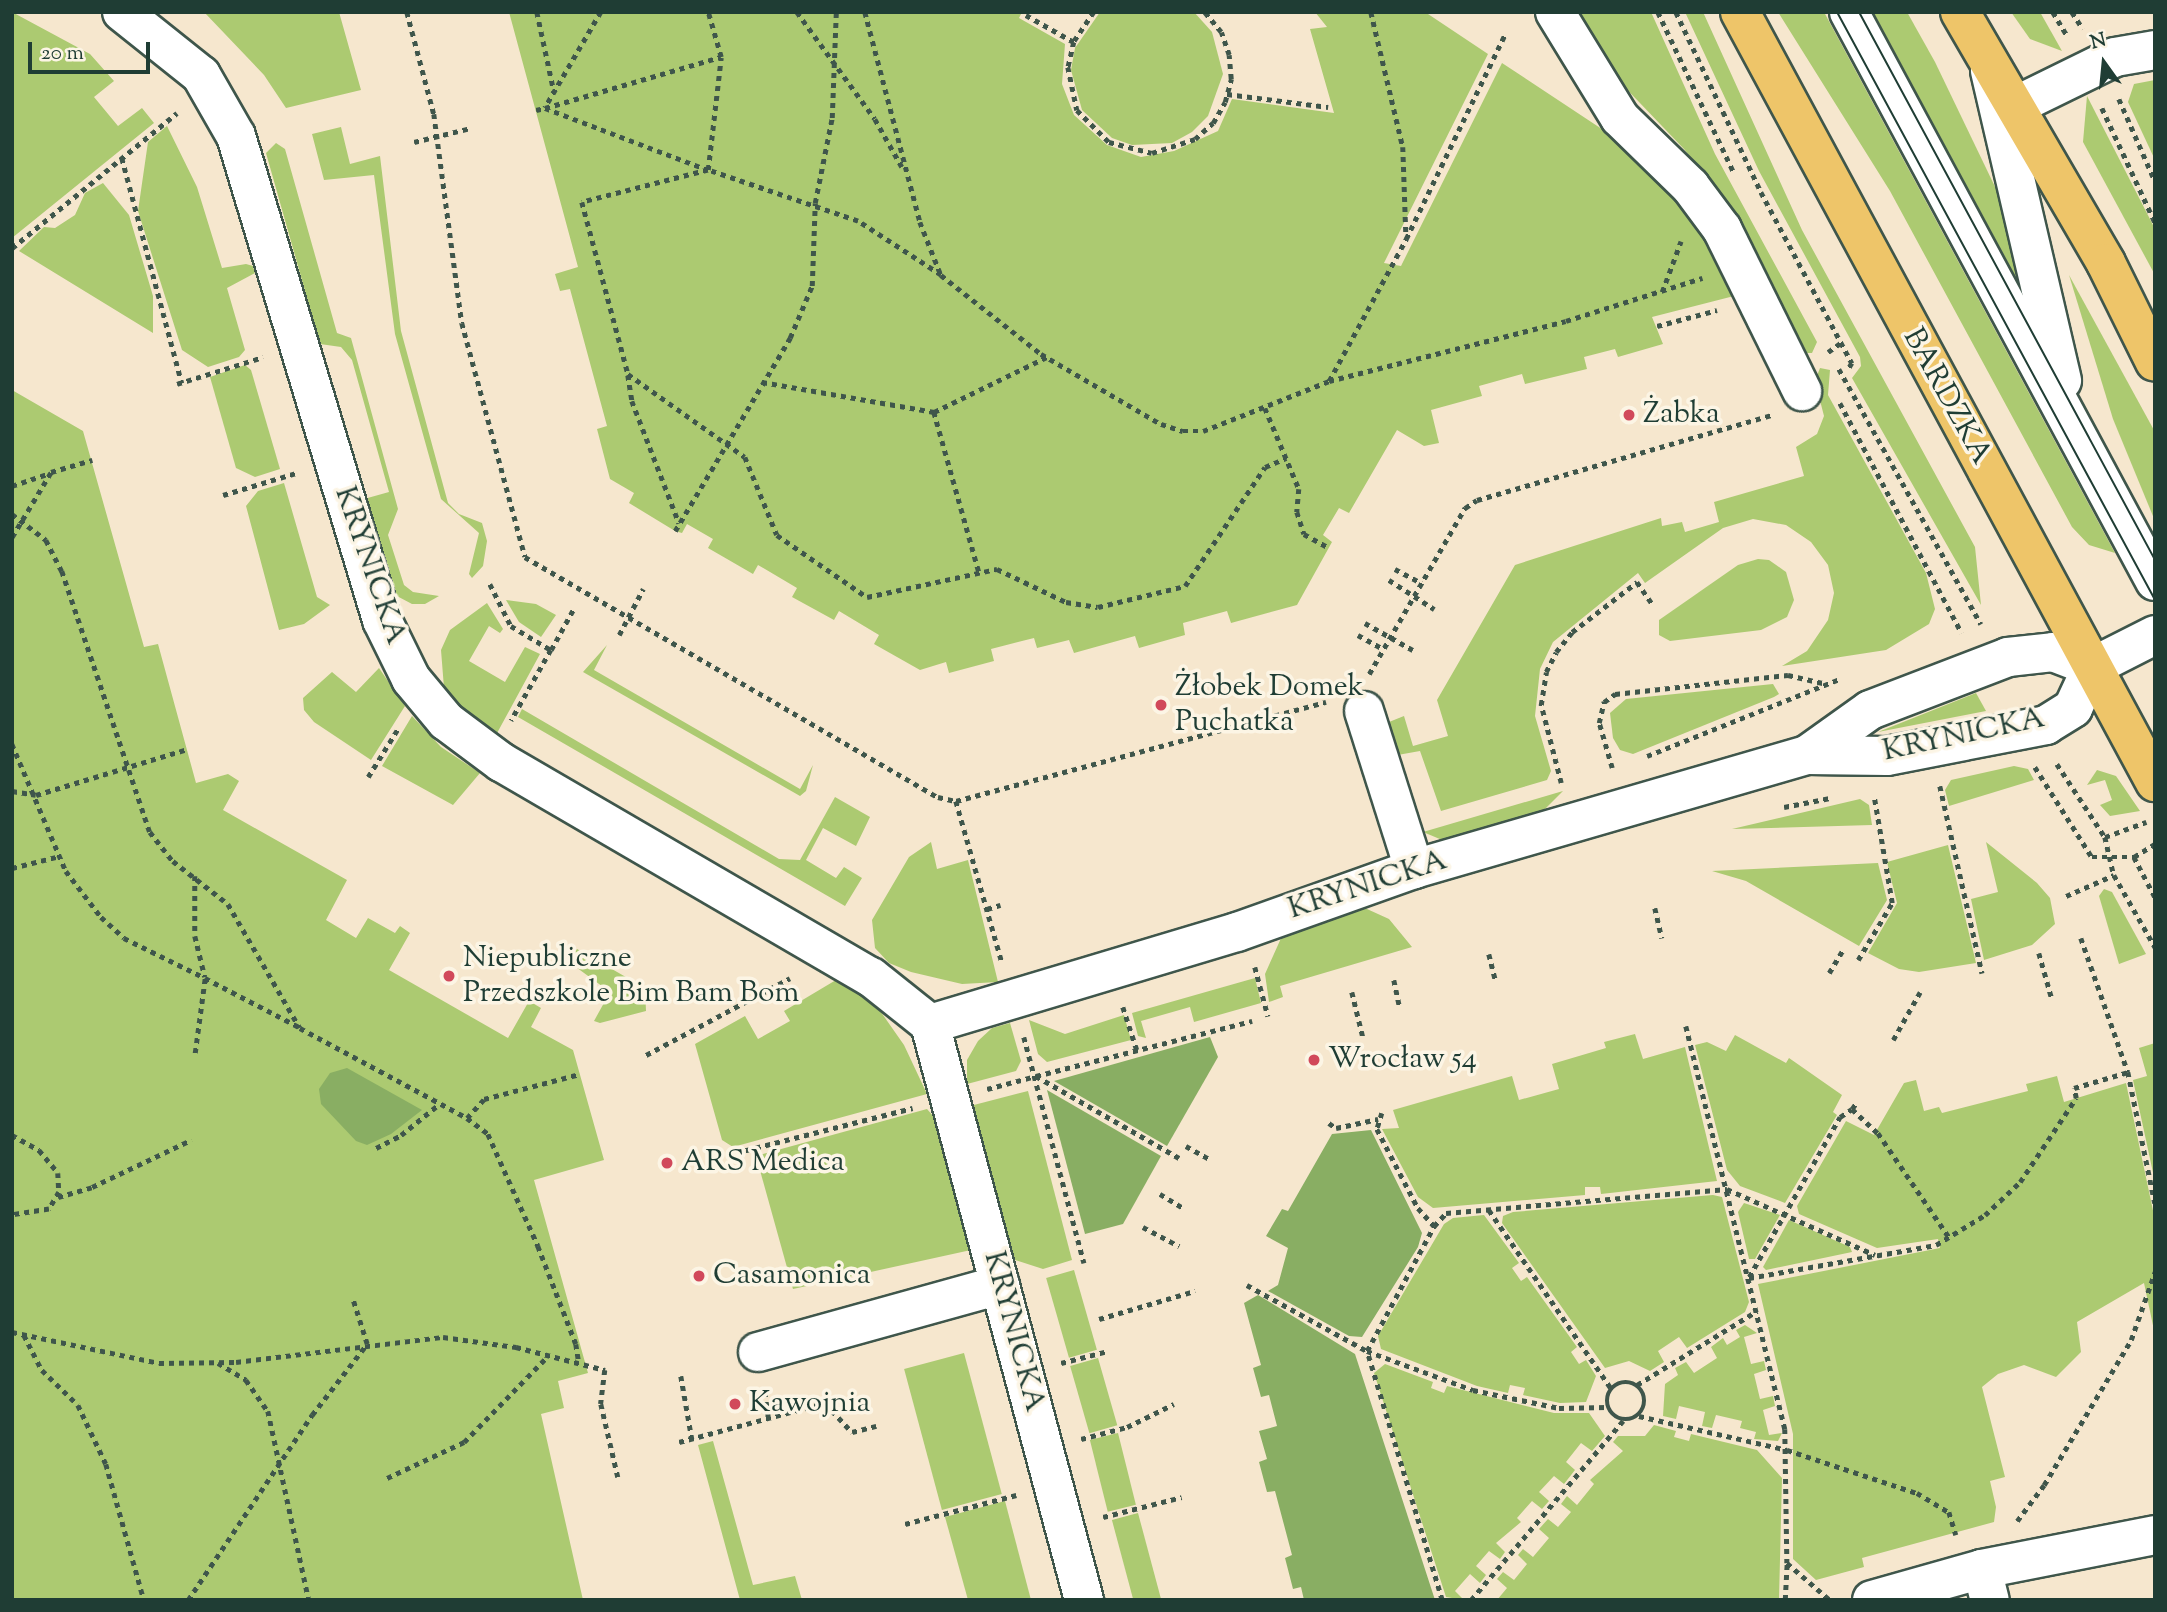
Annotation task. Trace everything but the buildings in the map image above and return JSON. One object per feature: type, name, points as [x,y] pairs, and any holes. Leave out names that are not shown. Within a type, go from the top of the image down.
[{"type":"main road","name":"BARDZKA","points":[[1740,12],[2155,782]]},
{"type":"main road","points":[[1960,12],[2106,263],[2155,362]]},
{"type":"street","name":"KRYNICKA","points":[[122,12],[188,62],[211,87],[243,152],[382,620],[421,691],[446,722],[493,755],[871,977],[930,1024],[1084,1600]]},
{"type":"street","points":[[1555,12],[1620,118],[1702,202],[1740,263],[1757,299],[1820,384]]},
{"type":"street","points":[[1849,12],[2155,581]]},
{"type":"street","points":[[2015,106],[2115,57],[2155,50]]},
{"type":"street","points":[[1986,58],[2073,427]]},
{"type":"street","points":[[2092,667],[2155,635]]},
{"type":"street","name":"KRYNICKA","points":[[930,1024],[1237,932],[1414,869],[1807,755],[1887,756],[2046,724],[2073,708],[2092,667],[2053,652],[2008,657],[1870,710],[1807,755]]},
{"type":"street","points":[[1352,698],[1414,869]]},
{"type":"street","points":[[758,1352],[1000,1285]]},
{"type":"street","points":[[1872,1600],[1979,1581],[2155,1535]]},
{"type":"path","points":[[407,12],[437,137],[463,323],[525,557],[938,797],[956,801],[1352,698],[1465,508],[1476,500],[1772,415],[1776,404],[1772,386],[1820,384],[1966,641]]},
{"type":"path","points":[[537,12],[554,91]]},
{"type":"path","points":[[545,108],[601,12]]},
{"type":"path","points":[[708,12],[721,57],[708,170]]},
{"type":"path","points":[[797,12],[875,119],[906,174]]},
{"type":"path","points":[[675,531],[790,338],[812,286],[815,202],[832,118],[836,12]]},
{"type":"path","points":[[865,12],[906,174],[941,275]]},
{"type":"path","points":[[1094,12],[1074,42],[1068,67],[1077,110],[1091,129],[1130,151],[1174,149],[1195,139],[1213,123],[1227,94],[1229,55],[1221,33],[1204,12]]},
{"type":"path","points":[[1371,12],[1403,147],[1406,239]]},
{"type":"path","points":[[1676,12],[1761,192],[1842,342],[1852,363],[1849,370]]},
{"type":"path","points":[[2053,12],[2069,41]]},
{"type":"path","points":[[1026,15],[1074,42]]},
{"type":"path","points":[[1329,381],[1406,239],[1506,34]]},
{"type":"path","points":[[536,110],[721,57]]},
{"type":"path","points":[[12,248],[211,87]]},
{"type":"path","points":[[1227,94],[1328,107]]},
{"type":"path","points":[[2097,97],[2155,222]]},
{"type":"path","points":[[2121,104],[2155,181]]},
{"type":"path","points":[[545,108],[708,170],[815,202],[858,221],[941,275],[1047,358],[1161,424],[1183,431],[1203,431],[1329,381],[1662,293],[1740,263]]},
{"type":"path","points":[[414,142],[471,128]]},
{"type":"path","points":[[122,158],[179,383],[301,344]]},
{"type":"path","points":[[679,523],[632,401],[628,374],[582,202],[708,170]]},
{"type":"path","points":[[1662,293],[1692,214],[1702,202]]},
{"type":"path","points":[[1657,326],[1757,299]]},
{"type":"path","points":[[762,382],[934,412],[1047,358]]},
{"type":"path","points":[[628,374],[728,442],[745,457],[777,536],[867,597],[997,569],[1066,602],[1098,607],[1185,586],[1265,467],[1286,458]]},
{"type":"path","points":[[1265,408],[1299,489],[1297,512],[1304,534],[1329,548]]},
{"type":"path","points":[[934,412],[979,572]]},
{"type":"path","points":[[12,486],[92,460]]},
{"type":"path","points":[[223,495],[335,461]]},
{"type":"path","points":[[12,537],[51,472]]},
{"type":"path","points":[[12,514],[46,540],[62,571],[125,767],[150,832],[173,861],[228,904],[300,1028]]},
{"type":"path","points":[[1395,569],[1421,583]]},
{"type":"path","points":[[1389,580],[1434,610]]},
{"type":"path","points":[[1561,783],[1541,705],[1546,672],[1556,652],[1573,632],[1637,582],[1653,605]]},
{"type":"path","points":[[490,584],[511,626],[551,650]]},
{"type":"path","points":[[619,635],[626,615],[643,589]]},
{"type":"path","points":[[493,755],[573,610]]},
{"type":"path","points":[[1365,623],[1413,650]]},
{"type":"path","points":[[1950,636],[1961,631]]},
{"type":"path","points":[[1358,635],[1383,649]]},
{"type":"path","points":[[1645,757],[1851,674]]},
{"type":"path","points":[[1612,768],[1599,723],[1604,702],[1615,694],[1788,675],[1826,684]]},
{"type":"path","points":[[368,777],[421,691]]},
{"type":"path","points":[[2012,732],[2092,857],[2134,857],[2155,844]]},
{"type":"path","points":[[12,744],[36,795],[66,871],[102,917],[124,938],[205,978],[438,1105],[467,1118],[488,1135],[505,1167],[576,1344],[579,1363]]},
{"type":"path","points":[[12,791],[36,795],[187,749]]},
{"type":"path","points":[[2052,756],[2105,837],[2112,855],[2114,875],[2155,947]]},
{"type":"path","points":[[1599,772],[1622,765]]},
{"type":"path","points":[[1937,776],[1982,973]]},
{"type":"path","points":[[1548,787],[1574,779]]},
{"type":"path","points":[[1858,960],[1892,903],[1873,789]]},
{"type":"path","points":[[956,801],[1005,973]]},
{"type":"path","points":[[2105,837],[2155,818]]},
{"type":"path","points":[[12,868],[60,856]]},
{"type":"path","points":[[2134,857],[2155,897]]},
{"type":"path","points":[[2066,896],[2114,875]]},
{"type":"path","points":[[195,876],[195,936],[205,978],[195,1053]]},
{"type":"path","points":[[987,909],[1000,905]]},
{"type":"path","points":[[1655,908],[1662,937]]},
{"type":"path","points":[[1237,932],[1259,975],[1268,1016]]},
{"type":"path","points":[[2081,938],[2128,1072],[2155,1203]]},
{"type":"path","points":[[1829,973],[1842,951]]},
{"type":"path","points":[[2039,953],[2052,999]]},
{"type":"path","points":[[1489,954],[1496,982]]},
{"type":"path","points":[[646,1055],[834,956]]},
{"type":"path","points":[[1394,980],[1401,1008]]},
{"type":"path","points":[[1352,992],[1363,1037]]},
{"type":"path","points":[[1892,1040],[1920,992]]},
{"type":"path","points":[[979,1091],[1252,1021]]},
{"type":"path","points":[[1686,1026],[1757,1311],[1787,1450],[1785,1600]]},
{"type":"path","points":[[1022,1031],[1084,1263]]},
{"type":"path","points":[[1749,1278],[1936,1245],[1985,1215],[2020,1182],[2076,1098],[2074,1088],[2128,1072]]},
{"type":"path","points":[[467,1118],[484,1099],[580,1074]]},
{"type":"path","points":[[1036,1076],[1179,1158]]},
{"type":"path","points":[[1749,1278],[1840,1117],[1853,1109],[1856,1102]]},
{"type":"path","points":[[376,1148],[401,1135],[438,1105]]},
{"type":"path","points":[[707,1160],[918,1107]]},
{"type":"path","points":[[1853,1109],[1878,1133],[1949,1237]]},
{"type":"path","points":[[1382,1113],[1377,1129],[1418,1208],[1434,1226]]},
{"type":"path","points":[[1329,1123],[1336,1128],[1378,1119]]},
{"type":"path","points":[[12,1135],[39,1150],[58,1173],[58,1198]]},
{"type":"path","points":[[12,1215],[49,1209],[58,1198],[92,1187],[191,1140]]},
{"type":"path","points":[[1186,1146],[1209,1159]]},
{"type":"path","points":[[1443,1600],[1367,1351],[1434,1226],[1446,1213],[1727,1189],[1787,1213],[1875,1255]]},
{"type":"path","points":[[1160,1194],[1182,1207]]},
{"type":"path","points":[[1488,1210],[1611,1388],[1607,1407]]},
{"type":"path","points":[[1143,1227],[1179,1246]]},
{"type":"path","points":[[1979,1581],[2044,1486],[2131,1340],[2155,1272]]},
{"type":"path","points":[[1247,1285],[1367,1351],[1473,1390],[1529,1403],[1607,1407],[1623,1421]]},
{"type":"path","points":[[1099,1319],[1195,1291]]},
{"type":"path","points":[[353,1300],[368,1344]]},
{"type":"path","points":[[1611,1388],[1622,1382],[1637,1385],[1757,1311]]},
{"type":"path","points":[[12,1332],[159,1363],[218,1363],[443,1337],[548,1355],[604,1370],[601,1404],[618,1477]]},
{"type":"path","points":[[24,1335],[42,1370],[78,1405],[106,1464],[144,1600]]},
{"type":"path","points":[[188,1600],[281,1462],[368,1344]]},
{"type":"path","points":[[387,1478],[464,1442],[548,1355]]},
{"type":"path","points":[[218,1363],[258,1393],[281,1462],[285,1500],[309,1600]]},
{"type":"path","points":[[681,1376],[692,1439]]},
{"type":"path","points":[[1637,1385],[1646,1399],[1639,1416]]},
{"type":"path","points":[[679,1443],[825,1404],[852,1432],[876,1426]]},
{"type":"path","points":[[1044,1448],[1128,1427],[1174,1404]]},
{"type":"path","points":[[1471,1600],[1623,1421],[1639,1416],[1787,1450],[1917,1493],[1949,1512],[1979,1581]]},
{"type":"path","points":[[905,1524],[1054,1485]]},
{"type":"path","points":[[1065,1527],[1182,1497]]},
{"type":"path","points":[[1787,1563],[1830,1600]]},
{"type":"green space","points":[[12,12],[90,54],[114,81],[94,97],[118,126],[142,108],[154,123],[12,238]]},
{"type":"green space","points":[[204,12],[339,12],[361,90],[286,108],[264,75]]},
{"type":"green space","points":[[509,12],[1022,12],[1019,18],[1065,44],[1062,84],[1074,115],[1107,145],[1141,157],[1174,151],[1218,131],[1232,99],[1334,113],[1310,29],[1327,27],[1315,12],[1425,12],[1488,54],[1384,263],[1401,266],[1502,63],[1629,147],[1656,172],[1711,242],[1734,296],[1652,317],[1663,344],[1618,357],[1615,349],[1584,357],[1587,369],[1525,384],[1522,374],[1479,386],[1482,396],[1431,410],[1439,443],[1424,446],[1397,430],[1349,513],[1339,508],[1323,535],[1332,542],[1297,605],[1231,623],[1227,611],[1183,623],[1185,635],[1139,648],[1135,636],[1074,653],[1069,640],[1037,648],[1034,638],[991,649],[994,661],[949,673],[946,662],[920,670],[874,644],[879,635],[839,611],[834,620],[792,597],[797,588],[758,565],[753,574],[708,548],[713,539],[687,524],[682,533],[675,531],[629,503],[634,493],[610,479],[597,429],[607,426],[570,289],[560,291],[555,274],[578,267]]},
{"type":"green space","points":[[1100,12],[1194,12],[1212,32],[1223,74],[1208,116],[1192,132],[1172,143],[1132,145],[1112,138],[1082,110],[1071,70],[1075,48]]},
{"type":"green space","points":[[1578,12],[1651,12],[1715,154],[1817,342],[1812,353],[1804,353],[1719,193],[1684,149],[1616,78]]},
{"type":"green space","points":[[1685,12],[1703,12],[1802,230],[1975,547],[1981,605],[1852,378],[1861,366],[1860,357],[1759,171]]},
{"type":"green space","points":[[1778,12],[1824,12],[2115,553],[2089,545],[2072,527],[1890,191]]},
{"type":"green space","points":[[1873,12],[1907,12],[1935,62],[1998,193],[2021,287]]},
{"type":"green space","points":[[2011,12],[2040,12],[2062,51],[2030,39]]},
{"type":"green space","points":[[2155,80],[2155,160],[2128,102],[2134,84]]},
{"type":"green space","points":[[2087,96],[2155,229],[2155,275],[2083,142]]},
{"type":"green space","points":[[167,126],[197,187],[222,268],[246,264],[253,266],[255,273],[227,288],[245,350],[239,357],[208,367],[182,350],[138,211],[148,142]]},
{"type":"green space","points":[[341,127],[350,164],[380,156],[401,331],[448,503],[459,514],[482,523],[487,541],[483,566],[472,578],[469,574],[479,533],[441,499],[395,334],[374,175],[324,180],[312,134]]},
{"type":"green space","points":[[276,143],[285,149],[337,333],[351,338],[398,509],[388,535],[404,585],[413,592],[439,596],[425,604],[412,604],[395,595],[383,562],[364,499],[389,492],[352,360],[341,347],[320,344],[266,153]]},
{"type":"green space","points":[[103,183],[129,215],[153,296],[153,333],[19,251],[44,227],[55,228],[75,215],[85,193]]},
{"type":"green space","points":[[2069,275],[2155,432],[2155,521],[2113,419]]},
{"type":"green space","points":[[245,365],[251,370],[280,469],[255,477],[236,468],[210,377]]},
{"type":"green space","points":[[1820,368],[1830,370],[1828,395],[1926,573],[1935,609],[1929,624],[1886,650],[1782,666],[1807,651],[1828,620],[1834,593],[1828,565],[1811,542],[1786,525],[1753,519],[1723,528],[1645,583],[1638,573],[1553,642],[1540,669],[1535,716],[1551,771],[1547,780],[1441,811],[1420,751],[1392,756],[1389,722],[1404,716],[1413,746],[1448,736],[1437,700],[1515,565],[1661,518],[1662,526],[1682,522],[1685,532],[1719,522],[1714,502],[1804,476],[1796,447],[1817,434],[1824,416],[1815,381]]},
{"type":"green space","points":[[12,390],[83,431],[144,647],[158,644],[196,783],[228,774],[239,781],[223,810],[347,880],[326,920],[356,938],[368,918],[395,933],[400,926],[410,933],[389,970],[508,1038],[529,1001],[541,1008],[531,1027],[573,1050],[604,1160],[534,1180],[588,1373],[558,1381],[564,1408],[541,1414],[583,1600],[12,1600]]},
{"type":"green space","points":[[284,483],[317,597],[330,605],[304,624],[279,630],[246,506],[258,491]]},
{"type":"green space","points":[[1758,559],[1769,560],[1786,572],[1794,600],[1787,617],[1761,630],[1670,641],[1659,635],[1659,620],[1738,565]]},
{"type":"green space","points":[[506,600],[536,604],[556,615],[541,637],[519,622]]},
{"type":"green space","points":[[487,603],[503,629],[500,633],[489,626],[469,661],[505,682],[525,647],[540,654],[496,735],[463,711],[444,688],[441,650],[450,630]]},
{"type":"green space","points":[[607,645],[594,670],[800,789],[813,765],[806,791],[800,796],[583,672]]},
{"type":"green space","points":[[379,668],[405,706],[371,760],[314,722],[304,710],[303,698],[332,672],[356,692]]},
{"type":"green space","points":[[1773,684],[1779,694],[1774,697],[1633,754],[1620,750],[1613,738],[1610,713],[1626,699]]},
{"type":"green space","points":[[1976,693],[1986,711],[1878,732]]},
{"type":"green space","points":[[522,709],[779,859],[800,860],[835,797],[870,817],[856,846],[823,828],[806,860],[836,878],[844,867],[862,878],[845,906],[518,717]]},
{"type":"green space","points":[[412,716],[441,747],[480,773],[453,805],[382,766]]},
{"type":"green space","points":[[2014,766],[2028,769],[2034,780],[1949,806],[1945,790],[1951,780]]},
{"type":"green space","points":[[2097,770],[2116,776],[2140,811],[2110,816],[2100,805],[2112,800],[2105,780],[2087,785]]},
{"type":"green space","points":[[1563,791],[1542,812],[1447,842],[1423,832]]},
{"type":"green space","points":[[1860,799],[1869,805],[1872,825],[1732,829]]},
{"type":"green space","points":[[931,842],[937,869],[968,860],[998,982],[962,984],[911,972],[889,963],[875,948],[872,920],[909,857]]},
{"type":"green space","points":[[1986,842],[2037,883],[2050,898],[2055,924],[2032,945],[1984,960],[1971,899],[1998,892]]},
{"type":"green space","points":[[1948,845],[1976,963],[1919,972],[1899,969],[1868,953],[1897,903],[1887,862]]},
{"type":"green space","points":[[1878,863],[1887,900],[1859,946],[1746,881],[1712,871]]},
{"type":"green space","points":[[2104,889],[2112,892],[2146,954],[2119,964],[2099,896]]},
{"type":"green space","points":[[1346,909],[1367,909],[1389,919],[1412,947],[1280,986],[1283,997],[1269,1002],[1265,974],[1282,936]]},
{"type":"green space","points":[[577,949],[645,988],[646,1011],[600,1023],[594,1021],[610,992],[569,962]]},
{"type":"green space","points":[[1255,978],[1261,1003],[1194,1022],[1190,1007],[1141,1021],[1146,1038],[1138,1036],[1132,1013]]},
{"type":"green space","points":[[836,980],[876,1005],[904,1045],[927,1094],[733,1147],[722,1140],[695,1044],[745,1016],[758,1039],[790,1021],[784,1011]]},
{"type":"green space","points":[[1124,1015],[1131,1040],[1047,1062],[1038,1054],[1029,1020],[1065,1034]]},
{"type":"green space","points":[[1010,1023],[1021,1061],[1016,1071],[967,1084],[967,1060],[978,1041],[992,1028]]},
{"type":"green space","points":[[1635,1034],[1643,1059],[1685,1047],[1717,1181],[1601,1194],[1600,1187],[1585,1187],[1585,1195],[1433,1208],[1418,1197],[1382,1129],[1399,1128],[1393,1110],[1512,1076],[1519,1100],[1559,1089],[1552,1064],[1606,1048],[1604,1042]]},
{"type":"green space","points":[[1735,1035],[1786,1063],[1789,1058],[1842,1095],[1833,1112],[1837,1115],[1785,1203],[1740,1186],[1727,1170],[1695,1045],[1707,1042],[1726,1051]]},
{"type":"green space","points":[[1210,1037],[1218,1057],[1167,1146],[1054,1081]]},
{"type":"green space","points":[[2155,1043],[2155,1182],[2133,1080],[2147,1076],[2139,1048]]},
{"type":"green space","points":[[347,1068],[422,1110],[391,1134],[367,1145],[356,1141],[321,1104],[319,1089],[330,1073]]},
{"type":"green space","points":[[2057,1076],[2064,1102],[2126,1083],[2155,1220],[2155,1335],[2144,1283],[2077,1322],[2081,1352],[2056,1377],[2024,1365],[1998,1374],[1982,1387],[2005,1477],[1990,1481],[1996,1507],[1994,1522],[1862,1558],[1864,1567],[1816,1580],[1793,1559],[1793,1434],[1758,1284],[1940,1248],[1938,1239],[1877,1248],[1799,1214],[1797,1206],[1846,1121],[1874,1135],[1904,1083],[1916,1080],[1924,1111],[1939,1107],[1942,1113],[2028,1091],[2026,1084]]},
{"type":"green space","points":[[1047,1090],[1161,1156],[1123,1224],[1085,1234]]},
{"type":"green space","points":[[1028,1091],[1072,1260],[1043,1269],[1009,1258],[970,1106]]},
{"type":"green space","points":[[927,1109],[934,1117],[971,1250],[793,1289],[756,1156]]},
{"type":"green space","points":[[1371,1130],[1422,1233],[1418,1247],[1362,1337],[1349,1336],[1268,1291],[1278,1285],[1288,1248],[1266,1236],[1282,1209],[1288,1211],[1332,1134]]},
{"type":"green space","points":[[1713,1195],[1722,1197],[1749,1302],[1745,1312],[1687,1348],[1679,1337],[1658,1351],[1664,1362],[1650,1371],[1629,1361],[1605,1368],[1502,1223],[1503,1216],[1513,1212]]},
{"type":"green space","points":[[1744,1203],[1780,1215],[1755,1259],[1749,1259],[1738,1212]]},
{"type":"green space","points":[[1484,1215],[1519,1263],[1512,1268],[1521,1281],[1527,1277],[1577,1347],[1571,1352],[1579,1364],[1586,1360],[1596,1376],[1586,1402],[1560,1403],[1523,1395],[1525,1388],[1510,1385],[1508,1393],[1477,1386],[1381,1349],[1378,1336],[1444,1224],[1453,1218]]},
{"type":"green space","points":[[1789,1220],[1850,1247],[1852,1252],[1766,1270],[1763,1267]]},
{"type":"green space","points":[[1074,1270],[1097,1350],[1069,1358],[1046,1278]]},
{"type":"green space","points":[[1258,1295],[1355,1354],[1435,1600],[1304,1600],[1301,1587],[1293,1589],[1285,1558],[1292,1555],[1275,1491],[1267,1492],[1259,1462],[1267,1459],[1259,1431],[1277,1426],[1269,1395],[1261,1397],[1253,1368],[1261,1365],[1244,1303]]},
{"type":"green space","points":[[1745,1325],[1757,1333],[1744,1337],[1751,1364],[1764,1361],[1766,1370],[1754,1374],[1760,1399],[1773,1396],[1775,1406],[1763,1410],[1769,1435],[1782,1433],[1778,1441],[1754,1439],[1756,1432],[1740,1428],[1742,1421],[1716,1415],[1712,1428],[1702,1426],[1705,1412],[1679,1406],[1676,1419],[1663,1416],[1665,1384],[1678,1375],[1675,1368],[1686,1362],[1694,1373],[1717,1358],[1711,1347],[1723,1338],[1727,1345],[1740,1337],[1736,1330]]},
{"type":"green space","points":[[964,1353],[1002,1494],[942,1510],[904,1369]]},
{"type":"green space","points":[[1098,1358],[1117,1425],[1089,1433],[1070,1366]]},
{"type":"green space","points":[[1385,1364],[1433,1382],[1431,1388],[1444,1393],[1447,1386],[1554,1413],[1589,1413],[1605,1436],[1592,1451],[1581,1443],[1566,1462],[1575,1470],[1564,1484],[1554,1476],[1539,1492],[1549,1501],[1542,1509],[1532,1501],[1517,1518],[1521,1522],[1496,1543],[1505,1552],[1500,1559],[1489,1551],[1476,1566],[1486,1575],[1480,1583],[1470,1574],[1455,1591],[1464,1600],[1446,1597],[1374,1373]]},
{"type":"green space","points":[[1654,1425],[1676,1431],[1674,1437],[1689,1441],[1691,1434],[1757,1450],[1782,1478],[1779,1600],[1497,1600],[1507,1588],[1497,1579],[1503,1572],[1514,1580],[1527,1564],[1518,1555],[1523,1549],[1533,1557],[1549,1538],[1539,1529],[1548,1519],[1558,1527],[1571,1512],[1561,1504],[1567,1496],[1577,1505],[1594,1484],[1590,1480],[1623,1451],[1613,1442],[1618,1436],[1645,1436]]},
{"type":"green space","points":[[1118,1433],[1136,1505],[1108,1512],[1090,1440]]},
{"type":"green space","points":[[713,1441],[753,1585],[795,1576],[802,1600],[740,1600],[698,1445]]},
{"type":"green space","points":[[1005,1501],[1031,1600],[968,1600],[945,1517]]},
{"type":"green space","points":[[1138,1513],[1161,1600],[1133,1600],[1112,1520]]},
{"type":"tram line","points":[[1837,12],[2155,600]]},
{"type":"tram line","points":[[1859,12],[2155,560]]},
{"type":"place","name":"Żabka","points":[[1629,415]]},
{"type":"place","name":"Żłobek Domek Puchatka","points":[[1161,705]]},
{"type":"place","name":"Niepubliczne Przedszkole Bim Bam Bom","points":[[449,976]]},
{"type":"place","name":"Wrocław 54","points":[[1314,1060]]},
{"type":"place","name":"ARS Medica","points":[[667,1163]]},
{"type":"place","name":"Casamonica","points":[[699,1276]]},
{"type":"place","name":"Kawojnia","points":[[735,1404]]}]
